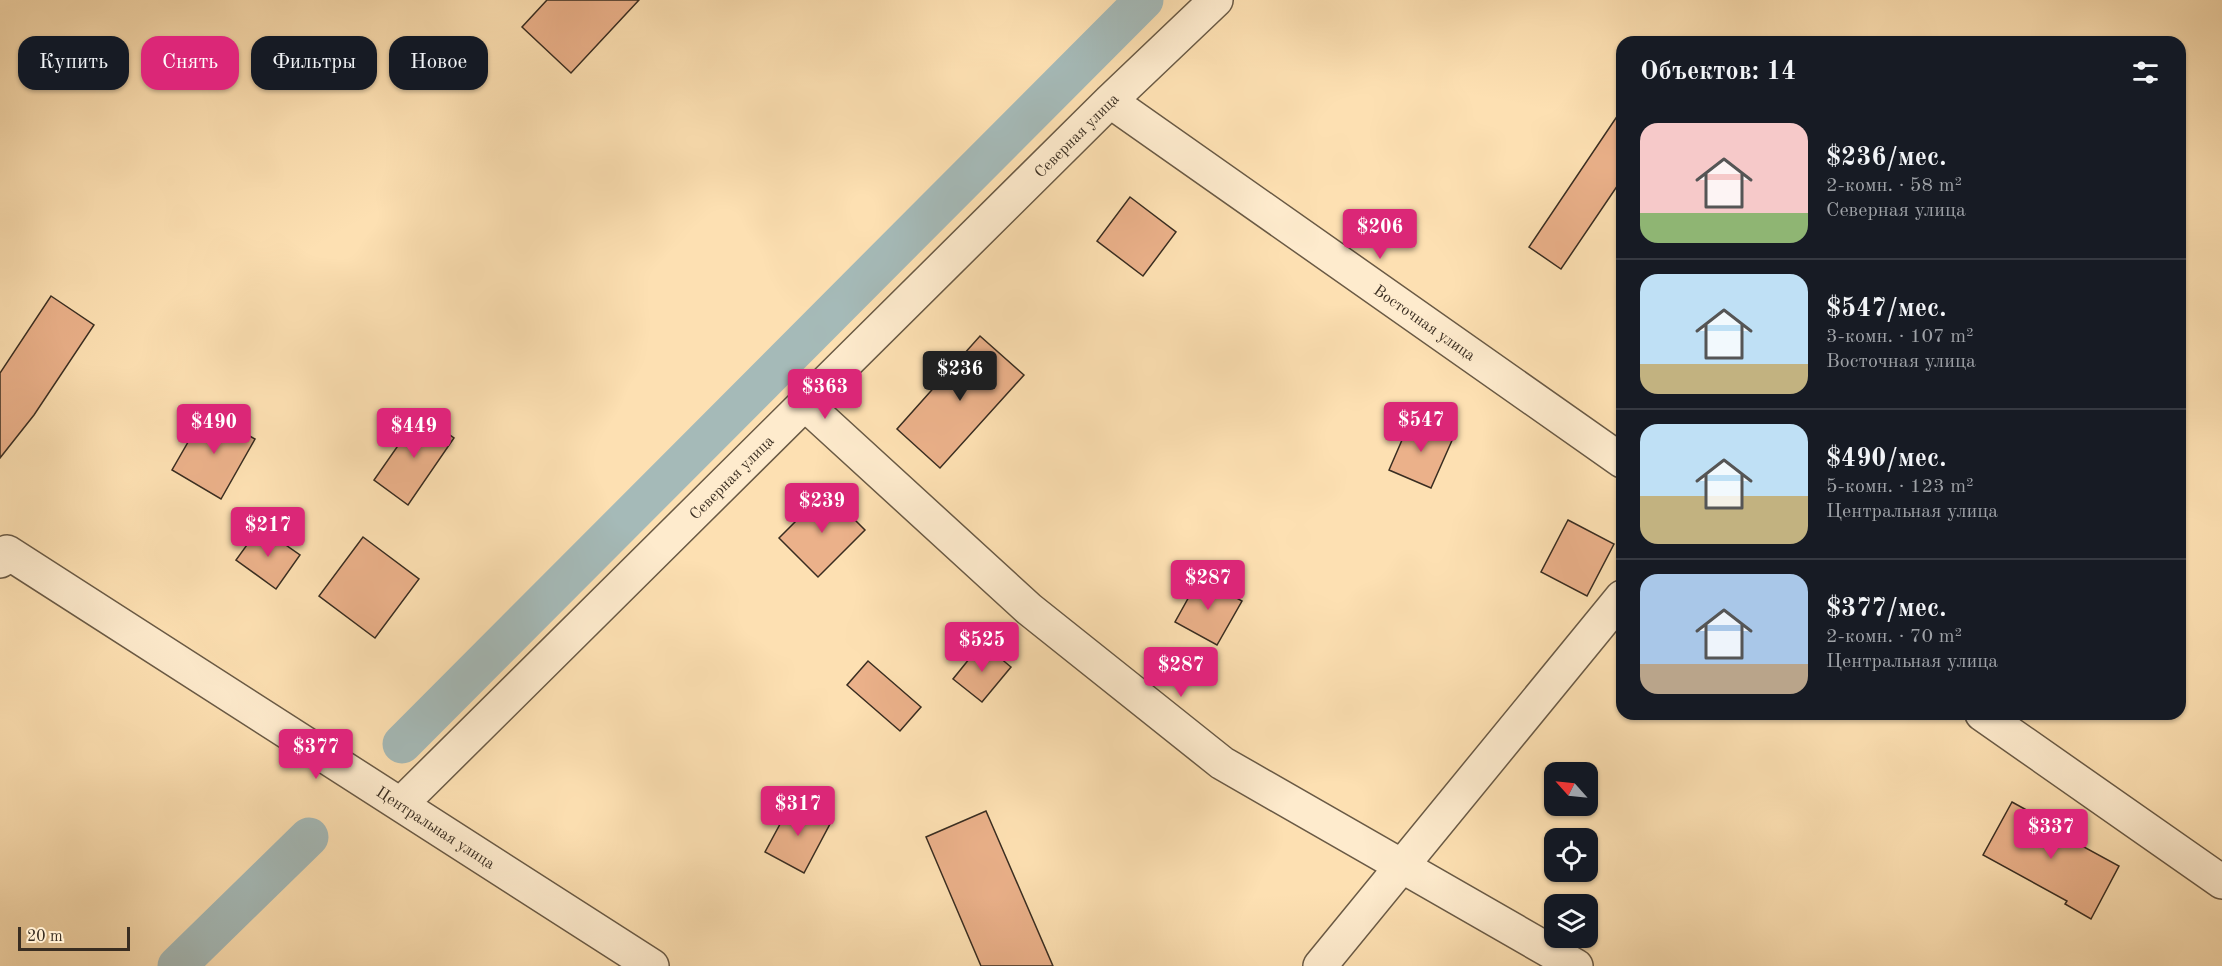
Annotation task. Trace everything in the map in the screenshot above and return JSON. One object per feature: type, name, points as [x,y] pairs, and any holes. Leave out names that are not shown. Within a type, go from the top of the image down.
[{"type":"street","name":"Северная улица","points":[[401,804],[1110,101],[1216,0]]},
{"type":"street","name":"Восточная улица","points":[[1110,101],[1616,457]]},
{"type":"street","points":[[805,404],[1029,609],[1221,764],[1576,966]]},
{"type":"street","name":"Центральная улица","points":[[4,556],[401,804],[652,966]]},
{"type":"street","points":[[1320,966],[1616,604]]},
{"type":"street","points":[[1991,720],[2222,882]]},
{"type":"building","points":[[547,0],[639,0],[571,73],[522,27]]},
{"type":"building","points":[[1616,118],[1616,188],[1561,269],[1529,247]]},
{"type":"building","points":[[1130,197],[1176,232],[1143,276],[1097,241]]},
{"type":"building","points":[[51,296],[94,325],[34,415],[0,458],[0,373]]},
{"type":"building","points":[[980,336],[1024,375],[940,468],[897,429]]},
{"type":"building","points":[[206,411],[255,439],[221,499],[172,470]]},
{"type":"building","points":[[420,414],[454,438],[408,505],[374,480]]},
{"type":"building","points":[[1412,417],[1454,436],[1431,488],[1389,470]]},
{"type":"building","points":[[826,491],[865,530],[818,577],[779,538]]},
{"type":"building","points":[[1568,520],[1614,544],[1587,596],[1541,572]]},
{"type":"building","points":[[260,527],[300,555],[276,589],[236,560]]},
{"type":"building","points":[[363,537],[419,579],[375,638],[319,596]]},
{"type":"building","points":[[1200,577],[1242,601],[1217,645],[1175,622]]},
{"type":"building","points":[[982,643],[1011,667],[982,702],[953,679]]},
{"type":"building","points":[[868,661],[921,707],[900,731],[847,685]]},
{"type":"building","points":[[792,802],[831,822],[804,873],[765,852]]},
{"type":"building","points":[[2012,802],[2052,824],[2049,828],[2119,866],[2091,919],[2065,904],[2067,901],[1983,855]]},
{"type":"building","points":[[986,811],[1053,966],[981,966],[926,837]]},
{"type":"waterway","points":[[402,744],[1144,0]]},
{"type":"waterway","points":[[177,966],[309,837]]}]
